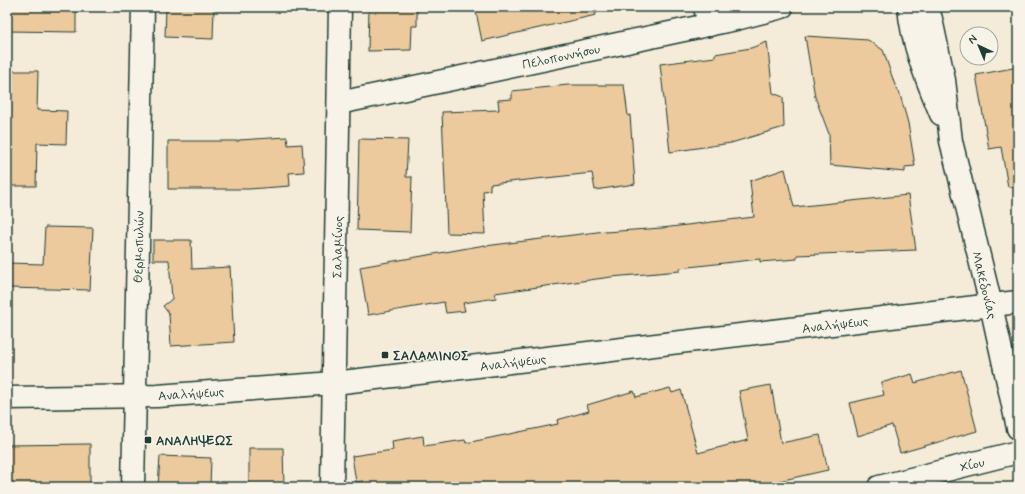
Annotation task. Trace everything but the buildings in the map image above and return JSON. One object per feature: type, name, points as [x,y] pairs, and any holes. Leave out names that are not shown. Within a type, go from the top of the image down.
[{"type":"street","name":"Θερμοπυλών","points":[[133,487],[143,7]]},
{"type":"street","name":"Σαλαμίνος","points":[[332,487],[340,7]]},
{"type":"street","name":"Πελοποννήσου","points":[[339,103],[707,16],[782,7]]},
{"type":"street","name":"Μακεδονίας","points":[[909,7],[910,25],[929,84],[951,141]]},
{"type":"street","name":"Μακεδονίας","points":[[926,7],[931,19],[944,80],[951,141],[991,305],[1018,428]]},
{"type":"street","name":"Αναλήψεως","points":[[7,398],[157,396],[334,383],[1018,302]]},
{"type":"street","name":"Χίου","points":[[879,487],[1018,452]]},
{"type":"place","name":"ΣΑΛΑΜΙΝΟΣ","points":[[385,355]]},
{"type":"place","name":"ΑΝΑΛΗΨΕΩΣ","points":[[148,440]]}]
